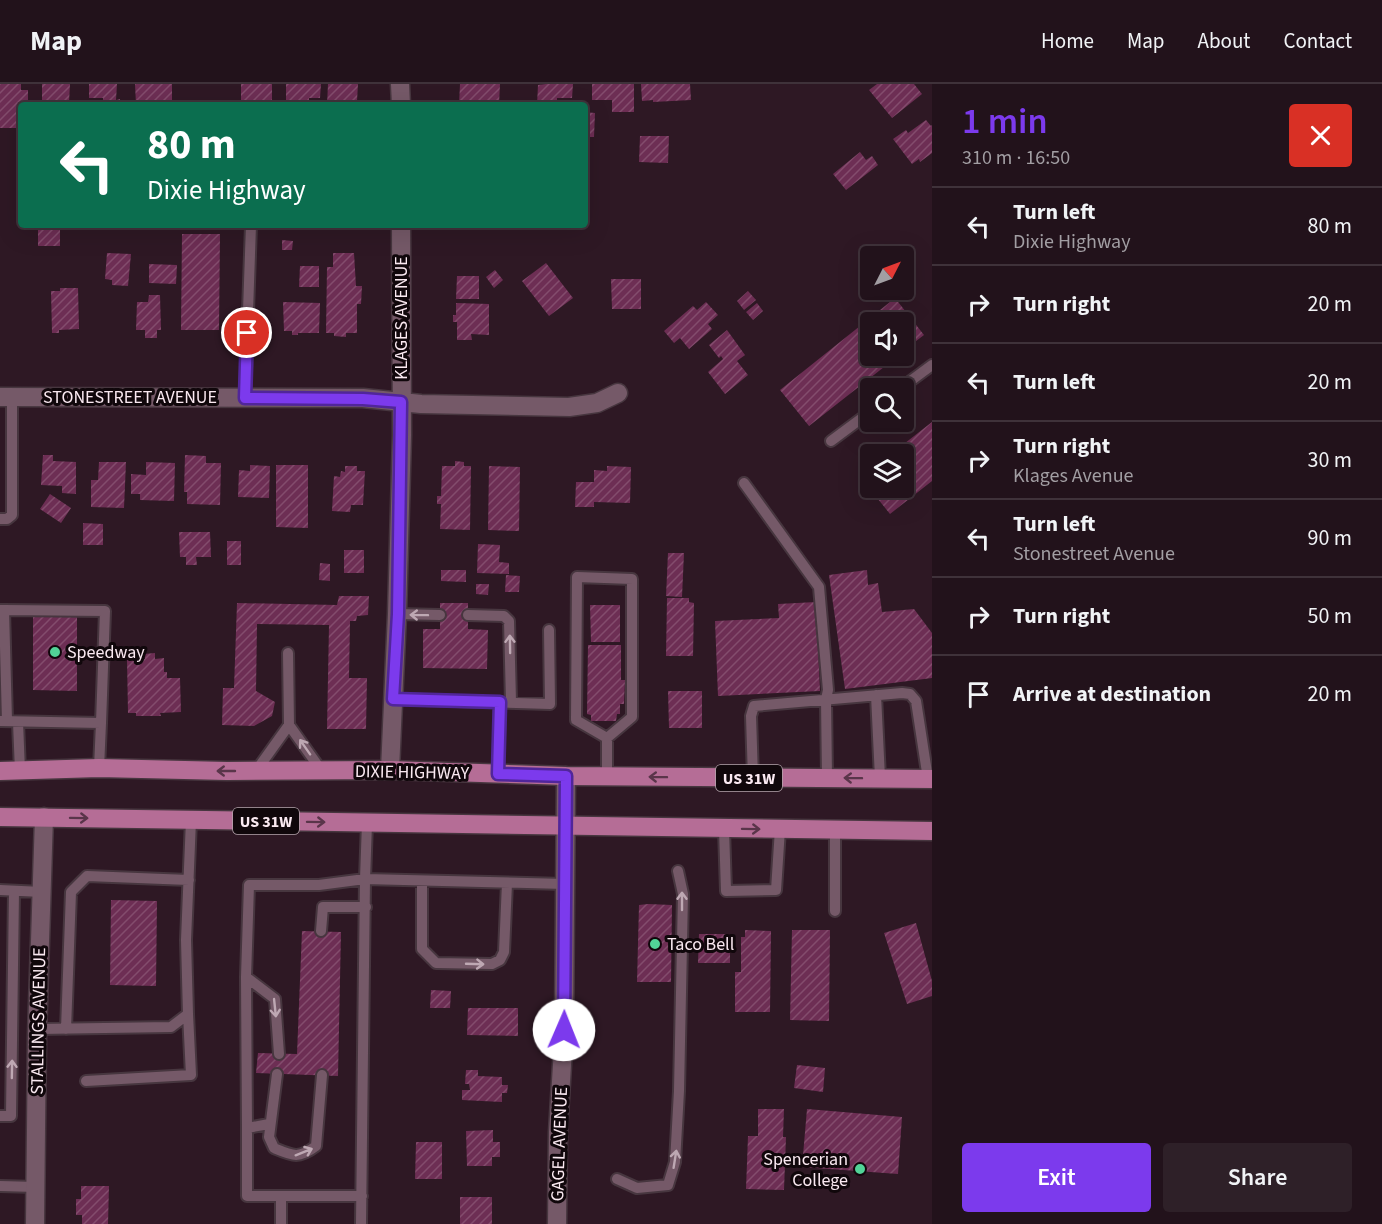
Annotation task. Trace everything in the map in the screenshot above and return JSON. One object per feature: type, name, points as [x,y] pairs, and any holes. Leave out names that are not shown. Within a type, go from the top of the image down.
[{"type":"main road","name":"DIXIE HIGHWAY","points":[[0,771],[99,768],[256,771],[390,770],[607,777],[930,779]]},
{"type":"main road","name":"US 31W","points":[[0,817],[932,831]]},
{"type":"street","points":[[400,84],[401,102]]},
{"type":"street","name":"KLAGES AVENUE","points":[[390,770],[398,614],[401,228]]},
{"type":"street","name":"STONESTREET AVENUE","points":[[6,397],[363,399],[569,407],[597,404],[618,393]]},
{"type":"street","name":"GAGEL AVENUE","points":[[556,1224],[564,1030],[566,776]]},
{"type":"street","name":"STALLINGS AVENUE","points":[[35,1224],[44,817]]},
{"type":"lane","points":[[245,398],[251,228]]},
{"type":"lane","points":[[914,378],[932,365]]},
{"type":"lane","points":[[0,519],[7,519],[12,515],[6,397]]},
{"type":"lane","points":[[831,441],[860,419]]},
{"type":"lane","points":[[744,483],[819,587],[828,690],[826,699],[827,777]]},
{"type":"lane","points":[[607,738],[576,720],[578,577],[632,579],[632,717],[607,738],[607,777]]},
{"type":"lane","points":[[99,768],[101,723],[105,611],[2,610],[3,721],[101,723]]},
{"type":"lane","points":[[398,614],[440,615]]},
{"type":"lane","points":[[468,615],[504,615],[509,621],[505,702],[498,774]]},
{"type":"lane","points":[[393,699],[550,704],[549,630]]},
{"type":"lane","points":[[288,653],[289,725],[321,770]]},
{"type":"lane","points":[[753,778],[751,716],[754,706],[902,693],[910,694],[916,701],[930,779]]},
{"type":"lane","points":[[876,695],[880,778]]},
{"type":"lane","points":[[18,722],[20,771]]},
{"type":"lane","points":[[256,771],[289,725]]},
{"type":"lane","points":[[86,1081],[191,1075],[186,940],[191,820]]},
{"type":"lane","points":[[361,1224],[367,823]]},
{"type":"lane","points":[[724,829],[726,891],[776,890],[780,829]]},
{"type":"lane","points":[[835,830],[835,910]]},
{"type":"lane","points":[[617,1179],[637,1188],[668,1185],[675,1162],[679,1091],[682,894],[678,871]]},
{"type":"lane","points":[[66,1029],[71,892],[87,876],[189,880]]},
{"type":"lane","points":[[362,1196],[247,1196],[246,977],[249,885],[319,885],[365,879],[565,884]]},
{"type":"lane","points":[[422,881],[422,949],[436,963],[492,964],[500,960],[504,952],[507,883]]},
{"type":"lane","points":[[0,890],[42,892]]},
{"type":"lane","points":[[0,1116],[11,1116],[14,891]]},
{"type":"lane","points":[[321,931],[323,907],[366,907]]},
{"type":"lane","points":[[246,977],[275,999],[279,1054]]},
{"type":"lane","points":[[38,1029],[171,1028],[188,1014]]},
{"type":"lane","points":[[277,1074],[269,1137],[274,1148],[293,1156],[305,1154],[316,1146],[322,1075]]},
{"type":"lane","points":[[247,1128],[269,1124]]},
{"type":"lane","points":[[0,1186],[36,1187]]},
{"type":"lane","points":[[281,1196],[281,1224]]},
{"type":"building","points":[[0,84],[21,84],[21,90],[28,90],[28,102],[18,102],[18,128],[0,128]]},
{"type":"building","points":[[42,84],[70,84],[69,102],[42,102]]},
{"type":"building","points":[[89,84],[117,84],[116,100],[120,99],[120,102],[103,102],[103,98],[89,98]]},
{"type":"building","points":[[135,84],[172,84],[172,102],[136,102]]},
{"type":"building","points":[[241,84],[272,84],[272,102],[241,102]]},
{"type":"building","points":[[286,84],[321,84],[320,98],[309,98],[309,102],[286,102]]},
{"type":"building","points":[[328,84],[358,84],[357,101],[361,102],[327,102]]},
{"type":"building","points":[[460,84],[500,84],[499,102],[459,102]]},
{"type":"building","points":[[573,84],[572,98],[557,98],[557,102],[537,102],[538,85]]},
{"type":"building","points":[[592,84],[634,84],[634,112],[612,112],[612,100],[592,100]]},
{"type":"building","points":[[641,84],[690,84],[691,100],[642,101]]},
{"type":"building","points":[[877,84],[914,84],[922,94],[892,118],[869,90]]},
{"type":"building","points":[[588,112],[595,113],[594,137],[588,137]]},
{"type":"building","points":[[926,120],[932,125],[932,153],[920,162],[919,159],[912,164],[893,139],[906,130],[908,133]]},
{"type":"building","points":[[640,136],[669,136],[668,163],[639,162]]},
{"type":"building","points":[[860,152],[866,160],[872,156],[878,165],[846,190],[833,174]]},
{"type":"building","points":[[38,228],[60,228],[60,246],[38,246]]},
{"type":"building","points":[[182,234],[220,234],[219,330],[181,330]]},
{"type":"building","points":[[282,240],[293,241],[292,250],[282,250]]},
{"type":"building","points":[[107,253],[131,254],[128,286],[112,285],[112,280],[105,279]]},
{"type":"building","points":[[333,253],[354,253],[356,286],[362,286],[361,304],[357,304],[357,333],[346,333],[346,337],[326,333],[327,267],[333,267]]},
{"type":"building","points":[[546,263],[573,298],[549,316],[522,281]]},
{"type":"building","points":[[149,264],[177,265],[176,284],[149,283]]},
{"type":"building","points":[[300,266],[319,266],[319,287],[299,287]]},
{"type":"building","points":[[495,270],[503,280],[494,288],[486,277]]},
{"type":"building","points":[[457,276],[479,276],[479,299],[456,299]]},
{"type":"building","points":[[611,279],[641,279],[641,309],[612,309]]},
{"type":"building","points":[[60,288],[78,288],[79,329],[59,330],[59,333],[52,333],[51,291],[60,291]]},
{"type":"building","points":[[748,291],[756,300],[744,310],[737,301]]},
{"type":"building","points":[[149,295],[160,295],[161,330],[157,330],[157,338],[145,338],[145,330],[136,330],[137,302],[148,302]]},
{"type":"building","points":[[892,300],[897,300],[906,312],[878,312]]},
{"type":"building","points":[[283,302],[320,303],[319,333],[292,335],[292,331],[284,331]]},
{"type":"building","points":[[706,302],[718,315],[708,324],[712,329],[689,349],[680,338],[674,343],[664,331],[693,306],[697,310]]},
{"type":"building","points":[[456,303],[489,304],[489,335],[471,334],[472,340],[457,340],[457,322],[453,322],[453,315],[456,315]]},
{"type":"building","points":[[757,303],[763,311],[753,320],[746,312]]},
{"type":"building","points":[[914,322],[924,335],[914,343]]},
{"type":"building","points":[[860,326],[860,366],[885,366],[870,378],[860,378],[860,386],[809,426],[780,390]]},
{"type":"building","points":[[727,330],[745,355],[737,361],[748,375],[725,394],[708,372],[723,359],[721,356],[719,358],[709,345]]},
{"type":"building","points":[[932,422],[932,481],[914,495],[914,444],[904,444]]},
{"type":"building","points":[[43,455],[53,455],[53,461],[76,462],[76,494],[62,493],[62,486],[41,485]]},
{"type":"building","points":[[185,455],[206,456],[206,463],[221,463],[220,505],[187,504],[187,492],[184,492]]},
{"type":"building","points":[[455,461],[464,462],[464,466],[471,466],[470,530],[440,529],[441,504],[437,504],[437,496],[441,496],[442,466],[455,466]]},
{"type":"building","points":[[99,462],[126,462],[124,508],[91,507],[91,480],[98,480]]},
{"type":"building","points":[[146,462],[175,463],[174,501],[140,500],[140,494],[131,494],[131,474],[146,475]]},
{"type":"building","points":[[250,465],[270,466],[269,498],[238,497],[239,470],[250,471]]},
{"type":"building","points":[[276,465],[308,465],[308,528],[276,527]]},
{"type":"building","points":[[345,466],[357,466],[357,471],[365,471],[363,505],[351,505],[350,512],[332,511],[334,476],[340,477],[341,471],[345,472]]},
{"type":"building","points":[[489,466],[520,467],[519,531],[488,530]]},
{"type":"building","points":[[607,466],[631,467],[630,503],[594,502],[594,507],[575,507],[576,482],[594,482],[594,470],[607,471]]},
{"type":"building","points":[[50,494],[71,508],[61,523],[40,509]]},
{"type":"building","points":[[877,498],[910,498],[890,514]]},
{"type":"building","points":[[83,523],[103,524],[103,545],[83,545]]},
{"type":"building","points":[[179,532],[210,532],[211,557],[196,557],[197,565],[186,565],[186,557],[180,557]]},
{"type":"building","points":[[227,541],[241,541],[241,565],[227,565]]},
{"type":"building","points":[[478,544],[500,545],[499,562],[509,563],[509,574],[477,573]]},
{"type":"building","points":[[344,550],[364,550],[364,573],[344,573]]},
{"type":"building","points":[[668,553],[684,553],[682,597],[666,596]]},
{"type":"building","points":[[320,563],[330,564],[330,581],[319,580]]},
{"type":"building","points":[[441,570],[466,570],[466,582],[441,581]]},
{"type":"building","points":[[867,570],[868,585],[878,583],[882,612],[914,609],[932,633],[932,678],[845,689],[829,575]]},
{"type":"building","points":[[506,575],[520,576],[519,592],[505,592]]},
{"type":"building","points":[[476,584],[489,584],[488,595],[476,594]]},
{"type":"building","points":[[339,596],[369,596],[368,615],[357,616],[356,621],[350,621],[349,678],[367,678],[366,729],[327,729],[329,625],[257,624],[256,691],[275,702],[272,716],[254,726],[222,725],[223,688],[234,688],[237,603],[337,605]]},
{"type":"building","points":[[667,598],[689,598],[689,602],[694,603],[693,656],[666,656]]},
{"type":"building","points":[[816,602],[820,691],[718,696],[715,621],[779,618],[778,604]]},
{"type":"building","points":[[440,603],[468,603],[468,629],[488,630],[487,669],[423,668],[423,629],[440,629]]},
{"type":"building","points":[[590,605],[620,605],[620,642],[591,642]]},
{"type":"building","points":[[33,613],[77,614],[77,691],[33,690]]},
{"type":"building","points":[[588,645],[621,645],[621,680],[625,680],[624,704],[620,704],[620,714],[617,714],[616,721],[591,721],[591,715],[587,714]]},
{"type":"building","points":[[155,653],[155,659],[164,658],[164,672],[167,672],[167,678],[180,678],[181,712],[160,713],[161,716],[136,716],[136,713],[128,713],[127,660],[145,659],[144,654]]},
{"type":"building","points":[[668,691],[702,691],[702,728],[669,728]]},
{"type":"building","points":[[111,900],[157,901],[156,986],[110,985]]},
{"type":"building","name":"Taco Bell","points":[[639,905],[672,905],[671,982],[637,982]]},
{"type":"building","points":[[916,923],[932,981],[932,996],[907,1004],[884,933]]},
{"type":"building","points":[[745,930],[771,931],[770,1012],[735,1012],[735,972],[741,972],[741,937],[745,937]]},
{"type":"building","points":[[792,930],[830,930],[829,1021],[790,1020]]},
{"type":"building","points":[[302,931],[341,932],[338,1076],[256,1073],[258,1053],[297,1054]]},
{"type":"building","points":[[699,934],[730,934],[730,963],[698,963]]},
{"type":"building","points":[[431,990],[451,991],[450,1008],[430,1008]]},
{"type":"building","points":[[468,1008],[518,1008],[518,1036],[467,1035]]},
{"type":"building","points":[[797,1065],[825,1068],[823,1092],[794,1088]]},
{"type":"building","points":[[466,1070],[478,1070],[478,1076],[502,1077],[502,1085],[508,1085],[507,1093],[502,1093],[502,1102],[462,1100],[462,1090],[470,1090],[469,1084],[465,1084]]},
{"type":"building","points":[[758,1109],[784,1109],[783,1137],[786,1137],[784,1190],[746,1189],[748,1136],[758,1136]]},
{"type":"building","points":[[807,1109],[902,1117],[898,1174],[802,1167]]},
{"type":"building","points":[[493,1130],[493,1142],[500,1142],[500,1157],[492,1157],[492,1166],[467,1166],[466,1131]]},
{"type":"building","points":[[416,1142],[442,1142],[442,1179],[415,1179]]},
{"type":"building","points":[[81,1186],[109,1186],[108,1224],[82,1224],[82,1215],[76,1215],[76,1199],[81,1199]]},
{"type":"building","points":[[460,1197],[492,1197],[492,1224],[460,1224]]},
{"type":"place","name":"Speedway","points":[[55,652]]},
{"type":"place","name":"Taco Bell","points":[[655,944]]},
{"type":"place","name":"Spencerian College","points":[[860,1169]]},
{"type":"route","points":[[247,333],[245,398],[363,399],[401,402],[398,614],[393,699],[500,702],[498,774],[566,776],[564,1030]]}]
